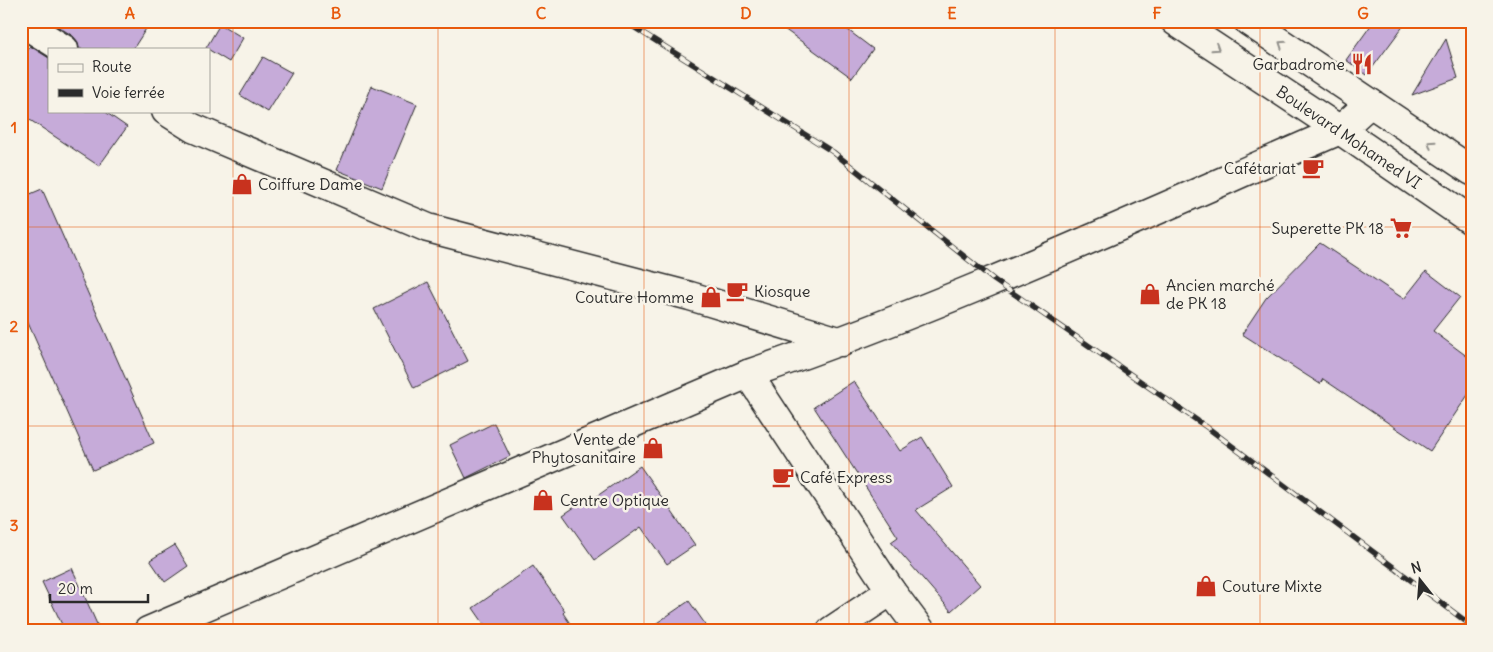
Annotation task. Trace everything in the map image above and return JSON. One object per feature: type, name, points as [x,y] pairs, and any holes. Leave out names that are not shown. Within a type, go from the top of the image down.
[{"type":"street","name":"Boulevard Mohamed VI","points":[[1175,21],[1340,130],[1472,221]]},
{"type":"street","points":[[1248,21],[1472,171]]},
{"type":"street","points":[[21,22],[62,48]]},
{"type":"street","points":[[148,631],[187,623],[748,374],[842,342],[994,280],[1340,130],[1370,103]]},
{"type":"street","points":[[168,112],[193,128],[428,228],[690,296],[842,342]]},
{"type":"street","points":[[748,374],[891,591],[921,631]]},
{"type":"street","points":[[831,631],[891,591]]},
{"type":"building","points":[[49,21],[151,21],[134,48],[79,48],[78,42],[73,36]]},
{"type":"building","points":[[773,21],[836,21],[873,49],[852,78]]},
{"type":"building","points":[[1374,21],[1407,21],[1367,75],[1346,60]]},
{"type":"building","points":[[220,24],[243,38],[229,62],[210,50],[210,48],[206,48]]},
{"type":"building","points":[[1446,39],[1458,78],[1412,95]]},
{"type":"building","points":[[30,46],[48,57],[48,112],[105,112],[127,127],[99,166],[21,114],[21,60]]},
{"type":"building","points":[[263,57],[292,73],[268,112],[240,95]]},
{"type":"building","points":[[372,86],[417,104],[382,188],[337,170]]},
{"type":"building","points":[[42,189],[154,443],[93,470],[21,307],[21,198]]},
{"type":"building","points":[[1320,243],[1404,299],[1426,271],[1460,297],[1433,331],[1472,360],[1472,389],[1430,451],[1323,379],[1320,384],[1242,334],[1266,298]]},
{"type":"building","points":[[428,282],[468,361],[414,388],[374,309]]},
{"type":"building","points":[[854,381],[900,451],[922,437],[953,487],[916,510],[980,585],[951,611],[891,542],[898,537],[814,407]]},
{"type":"building","points":[[494,423],[510,456],[466,478],[450,445]]},
{"type":"building","points":[[640,466],[695,545],[667,564],[641,527],[595,560],[563,515],[588,498],[590,501]]},
{"type":"building","points":[[175,545],[188,566],[165,582],[150,560]]},
{"type":"building","points":[[533,566],[565,611],[563,613],[575,631],[489,631],[473,608]]},
{"type":"building","points":[[72,568],[100,631],[65,631],[42,582]]},
{"type":"building","points":[[689,601],[710,631],[645,631]]},
{"type":"railway","points":[[624,21],[833,152],[994,280],[1208,428],[1472,626]]},
{"type":"place","name":"Garbadrome","points":[[1362,64]]},
{"type":"place","name":"Cafétariat","points":[[1313,168]]},
{"type":"place","name":"Coiffure Dame","points":[[242,184]]},
{"type":"place","name":"Superette PK 18","points":[[1401,228]]},
{"type":"place","name":"Kiosque","points":[[737,291]]},
{"type":"place","name":"Ancien marché de PK 18","points":[[1150,294]]},
{"type":"place","name":"Couture Homme","points":[[711,297]]},
{"type":"place","name":"Vente de Phytosanitaire","points":[[653,448]]},
{"type":"place","name":"Café Express","points":[[783,477]]},
{"type":"place","name":"Centre Optique","points":[[543,500]]},
{"type":"place","name":"Couture Mixte","points":[[1206,586]]}]
